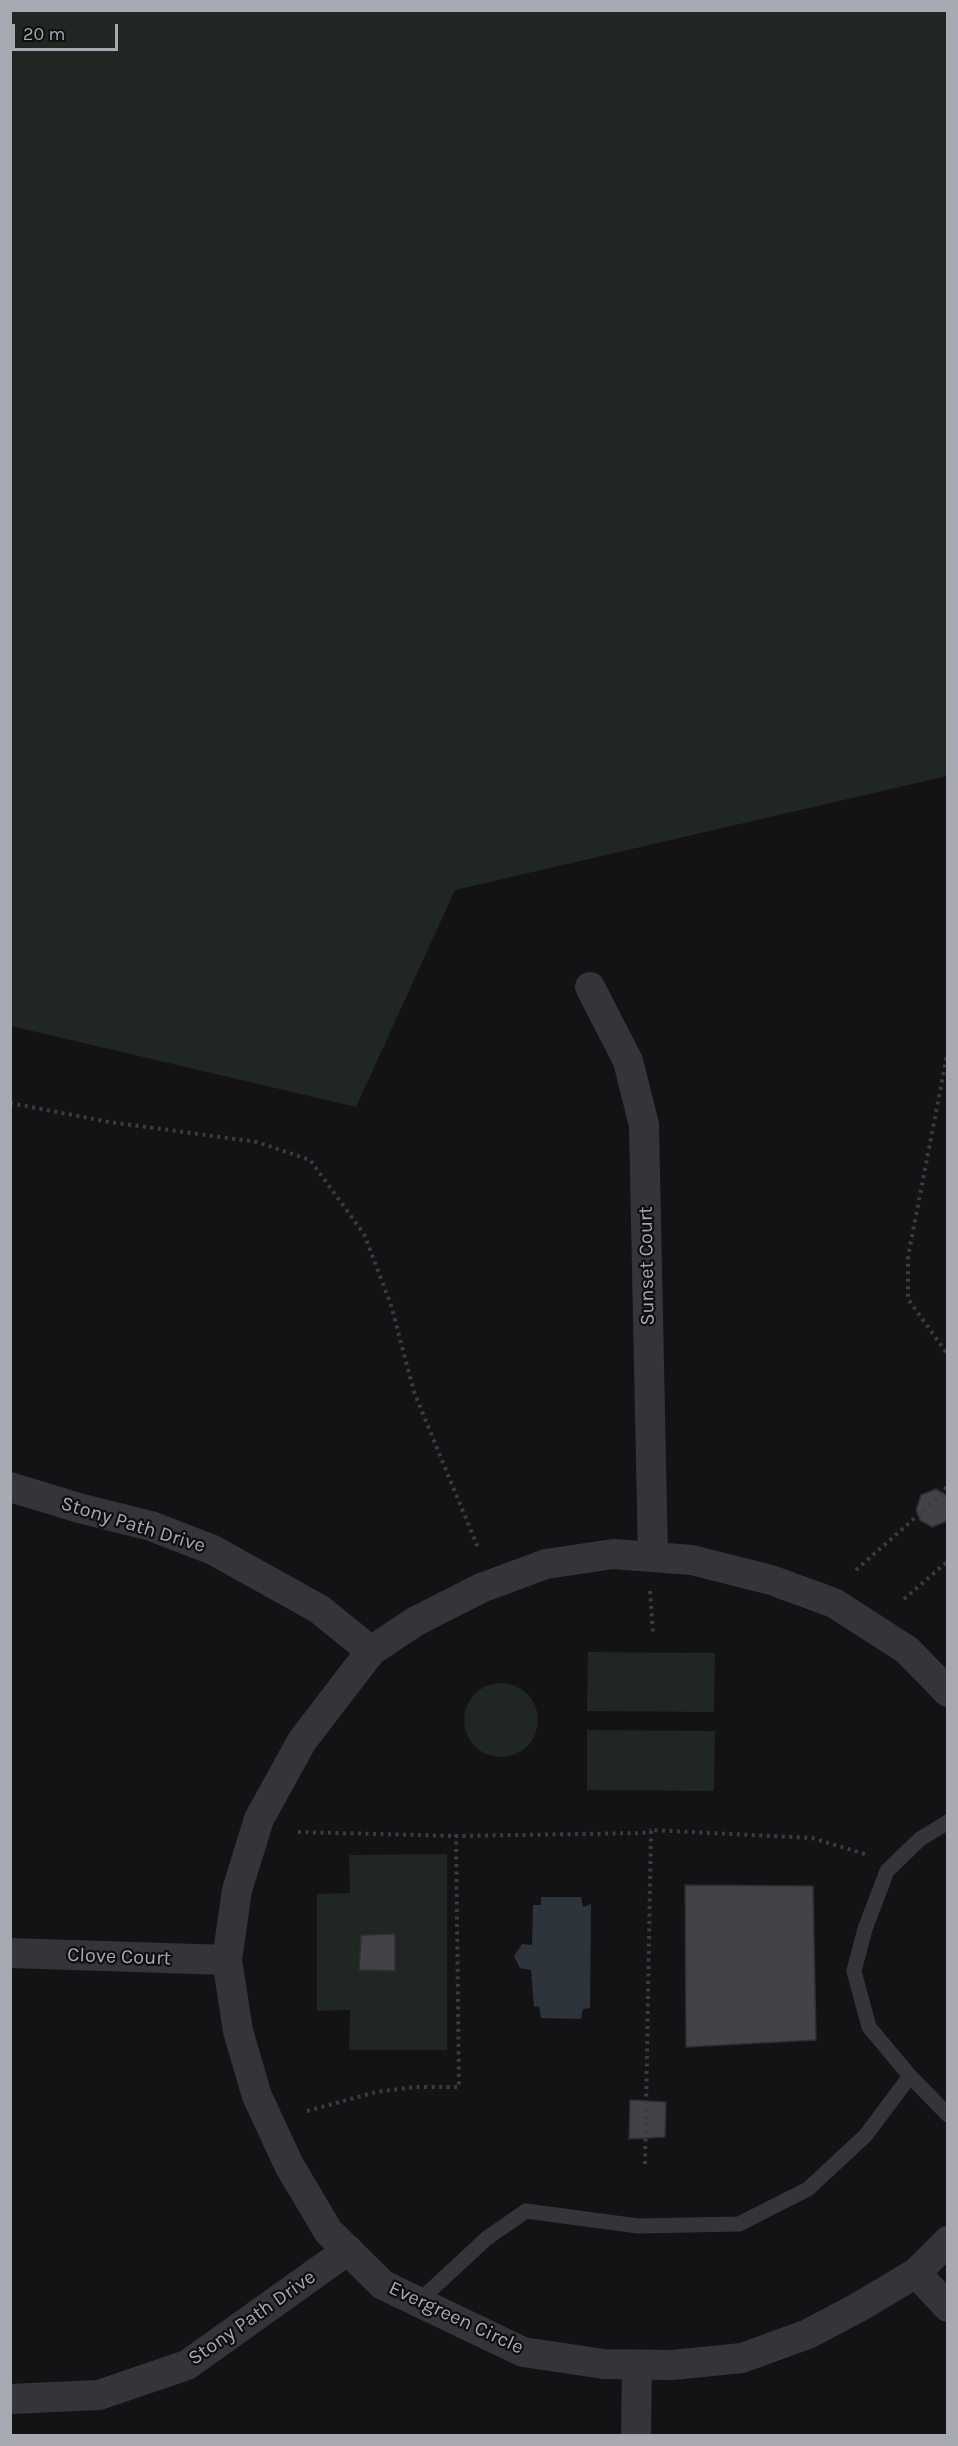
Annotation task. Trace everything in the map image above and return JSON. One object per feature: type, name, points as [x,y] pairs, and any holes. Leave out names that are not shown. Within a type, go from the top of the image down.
[{"type":"street","name":"Sunset Court","points":[[590,987],[628,1061],[644,1125],[651,1570]]},
{"type":"street","name":"Stony Path Drive","points":[[10,1487],[79,1508],[151,1526],[213,1550],[319,1610],[371,1650]]},
{"type":"street","name":"Evergreen Circle","points":[[948,1692],[907,1650],[834,1604],[771,1580],[692,1560],[651,1570],[613,1554],[546,1564],[480,1588],[417,1621],[371,1650],[302,1741],[258,1819],[237,1890],[227,1960],[238,2031],[257,2096],[289,2165],[328,2231],[383,2285],[523,2352],[604,2364],[637,2365],[672,2365],[742,2358],[808,2334],[916,2273],[948,2241]]},
{"type":"street","name":"Clove Court","points":[[10,1953],[227,1960]]},
{"type":"street","name":"Stony Path Drive","points":[[10,2399],[99,2395],[187,2365],[348,2250]]},
{"type":"street","points":[[916,2273],[948,2307]]},
{"type":"street","points":[[636,2436],[637,2365]]},
{"type":"lane","points":[[948,1822],[920,1839],[887,1871],[865,1929],[854,1971],[868,2027],[910,2076],[948,2115]]},
{"type":"lane","points":[[418,2302],[487,2238],[526,2211],[638,2226],[739,2224],[808,2189],[866,2135],[910,2076]]},
{"type":"path","points":[[948,1050],[908,1257],[908,1299],[948,1355]]},
{"type":"path","points":[[10,1103],[110,1122],[257,1143],[310,1160],[364,1234],[391,1305],[414,1392],[478,1548]]},
{"type":"path","points":[[855,1570],[943,1493],[948,1483]]},
{"type":"path","points":[[904,1599],[948,1561]]},
{"type":"path","points":[[651,1570],[653,1633]]},
{"type":"path","points":[[645,2164],[651,1830]]},
{"type":"path","points":[[298,1832],[456,1836],[643,1833],[651,1830],[812,1838],[874,1857]]},
{"type":"path","points":[[307,2111],[376,2092],[415,2087],[459,2087],[456,1836]]},
{"type":"shaded area","points":[[11,10],[947,11],[947,776],[455,890],[356,1107],[11,1026]]},
{"type":"shaded area","points":[[588,1652],[715,1653],[714,1712],[587,1711]]},
{"type":"shaded area","points":[[494,1683],[508,1683],[522,1689],[532,1699],[538,1713],[536,1734],[522,1751],[508,1757],[494,1757],[480,1751],[470,1741],[464,1727],[464,1713],[470,1699],[480,1689]]},
{"type":"shaded area","points":[[587,1730],[715,1731],[714,1791],[587,1790]]},
{"type":"shaded area","points":[[447,1854],[447,2050],[349,2050],[350,2010],[317,2011],[317,1894],[350,1893],[349,1855]]},
{"type":"shaded area","points":[[541,1897],[581,1897],[583,1907],[591,1904],[590,2008],[583,2009],[581,2019],[541,2018],[539,2006],[534,2007],[531,1970],[520,1968],[514,1956],[522,1944],[532,1945],[533,1905],[541,1905]]},
{"type":"building","points":[[936,1489],[948,1496],[948,1517],[945,1522],[932,1527],[920,1520],[916,1510],[921,1495]]},
{"type":"building","points":[[685,1885],[813,1886],[816,2040],[686,2047]]},
{"type":"building","points":[[395,1934],[395,1971],[359,1970],[361,1935]]},
{"type":"building","points":[[630,2100],[666,2102],[665,2137],[629,2139]]}]
